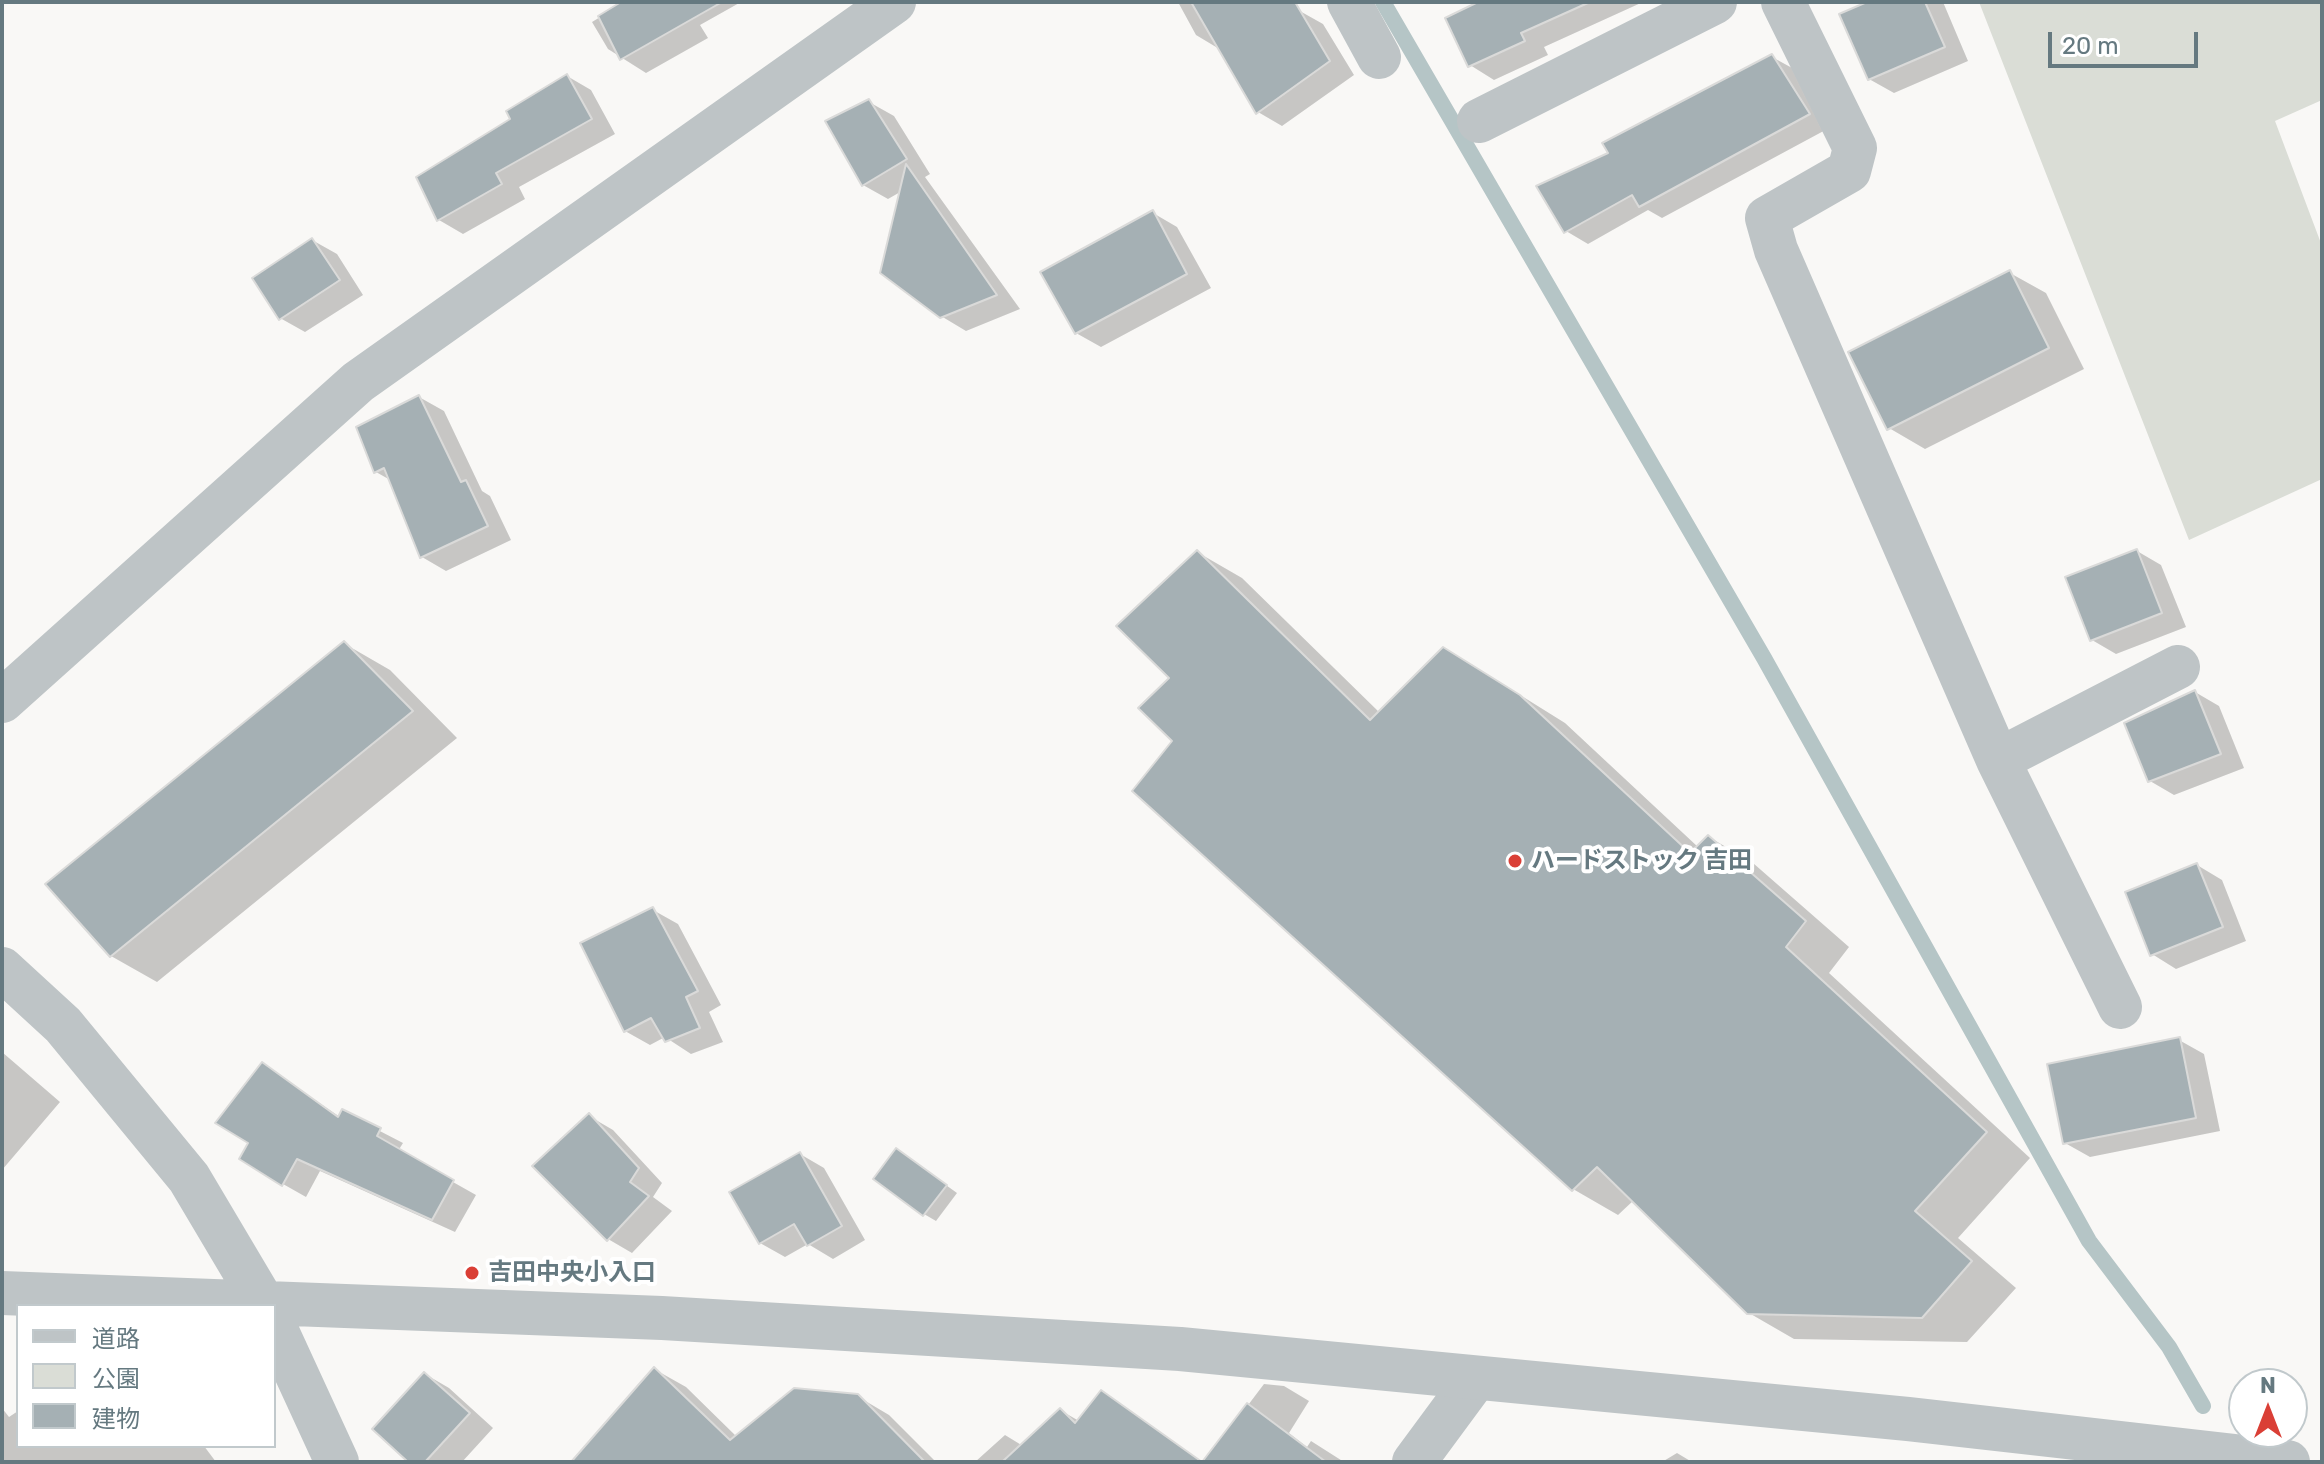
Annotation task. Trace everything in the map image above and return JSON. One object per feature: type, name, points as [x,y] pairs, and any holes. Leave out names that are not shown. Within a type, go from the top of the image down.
[{"type":"street","points":[[2,701],[358,382],[797,74],[894,2]]},
{"type":"street","points":[[1349,2],[1379,57]]},
{"type":"street","points":[[1479,121],[1715,2]]},
{"type":"street","points":[[1783,2],[1855,148],[1849,171],[1767,218],[1776,250],[1998,760],[2120,1007]]},
{"type":"street","points":[[1998,760],[2178,667]]},
{"type":"street","points":[[2,969],[63,1025],[189,1178],[264,1304]]},
{"type":"street","points":[[2,1293],[165,1304]]},
{"type":"street","points":[[276,1311],[662,1318],[1117,1345],[1908,1419],[2288,1462]]},
{"type":"street","points":[[276,1329],[337,1462]]},
{"type":"street","points":[[1414,1462],[1476,1378]]},
{"type":"green space","points":[[1979,2],[2322,2],[2322,100],[2275,121],[2322,246],[2322,479],[2189,540]]},
{"type":"building","points":[[621,2],[722,2],[620,60],[598,16]]},
{"type":"building","points":[[1191,2],[1295,2],[1330,61],[1256,114]]},
{"type":"building","points":[[1478,2],[1590,2],[1521,33],[1525,41],[1468,67],[1445,18]]},
{"type":"building","points":[[1867,2],[1925,2],[1945,47],[1868,80],[1839,14]]},
{"type":"building","points":[[1772,54],[1810,114],[1639,207],[1632,195],[1564,233],[1536,186],[1608,153],[1602,143]]},
{"type":"building","points":[[567,74],[592,119],[496,173],[502,184],[437,221],[416,177],[510,119],[506,111]]},
{"type":"building","points":[[869,99],[907,159],[862,186],[825,121]]},
{"type":"building","points":[[906,164],[997,295],[940,318],[880,273]]},
{"type":"building","points":[[1153,210],[1187,274],[1075,334],[1040,272]]},
{"type":"building","points":[[312,238],[340,280],[279,320],[252,278]]},
{"type":"building","points":[[2010,270],[2049,348],[1887,430],[1848,352]]},
{"type":"building","points":[[419,395],[461,482],[466,480],[488,526],[420,558],[384,468],[374,473],[356,427]]},
{"type":"building","points":[[2137,549],[2162,613],[2090,641],[2065,577]]},
{"type":"building","points":[[1197,550],[1370,720],[1443,647],[1520,695],[1690,853],[1708,835],[1806,921],[1786,947],[1987,1132],[1915,1211],[1972,1261],[1922,1318],[1747,1314],[1597,1167],[1572,1191],[1132,791],[1172,741],[1138,708],[1169,678],[1116,626]]},
{"type":"building","points":[[344,641],[413,711],[110,957],[45,884]]},
{"type":"building","points":[[2195,690],[2221,754],[2148,782],[2124,723]]},
{"type":"building","points":[[2197,863],[2223,927],[2150,956],[2125,892]]},
{"type":"building","points":[[653,907],[698,991],[686,997],[700,1028],[665,1042],[651,1018],[624,1032],[580,943]]},
{"type":"building","points":[[2180,1037],[2196,1118],[2063,1144],[2047,1064]]},
{"type":"building","points":[[262,1062],[338,1117],[342,1109],[381,1128],[377,1136],[454,1180],[432,1220],[297,1159],[282,1186],[239,1159],[248,1143],[215,1123]]},
{"type":"building","points":[[589,1113],[639,1168],[630,1182],[649,1196],[607,1241],[532,1166]]},
{"type":"building","points":[[896,1148],[947,1185],[923,1216],[873,1179]]},
{"type":"building","points":[[800,1152],[842,1226],[807,1246],[794,1224],[759,1244],[729,1192]]},
{"type":"building","points":[[654,1367],[730,1440],[794,1388],[858,1394],[925,1462],[571,1462]]},
{"type":"building","points":[[424,1372],[470,1413],[425,1462],[408,1462],[372,1429]]},
{"type":"building","points":[[1101,1390],[1202,1462],[1002,1462],[1060,1408],[1075,1423]]},
{"type":"building","points":[[1247,1403],[1326,1462],[1202,1462]]},
{"type":"waterway","points":[[1383,2],[1764,658],[2089,1241],[2169,1347],[2203,1406]]},
{"type":"place","name":"ハードストック 吉田","points":[[1515,861]]},
{"type":"place","name":"吉田中央小入口","points":[[472,1273]]}]
